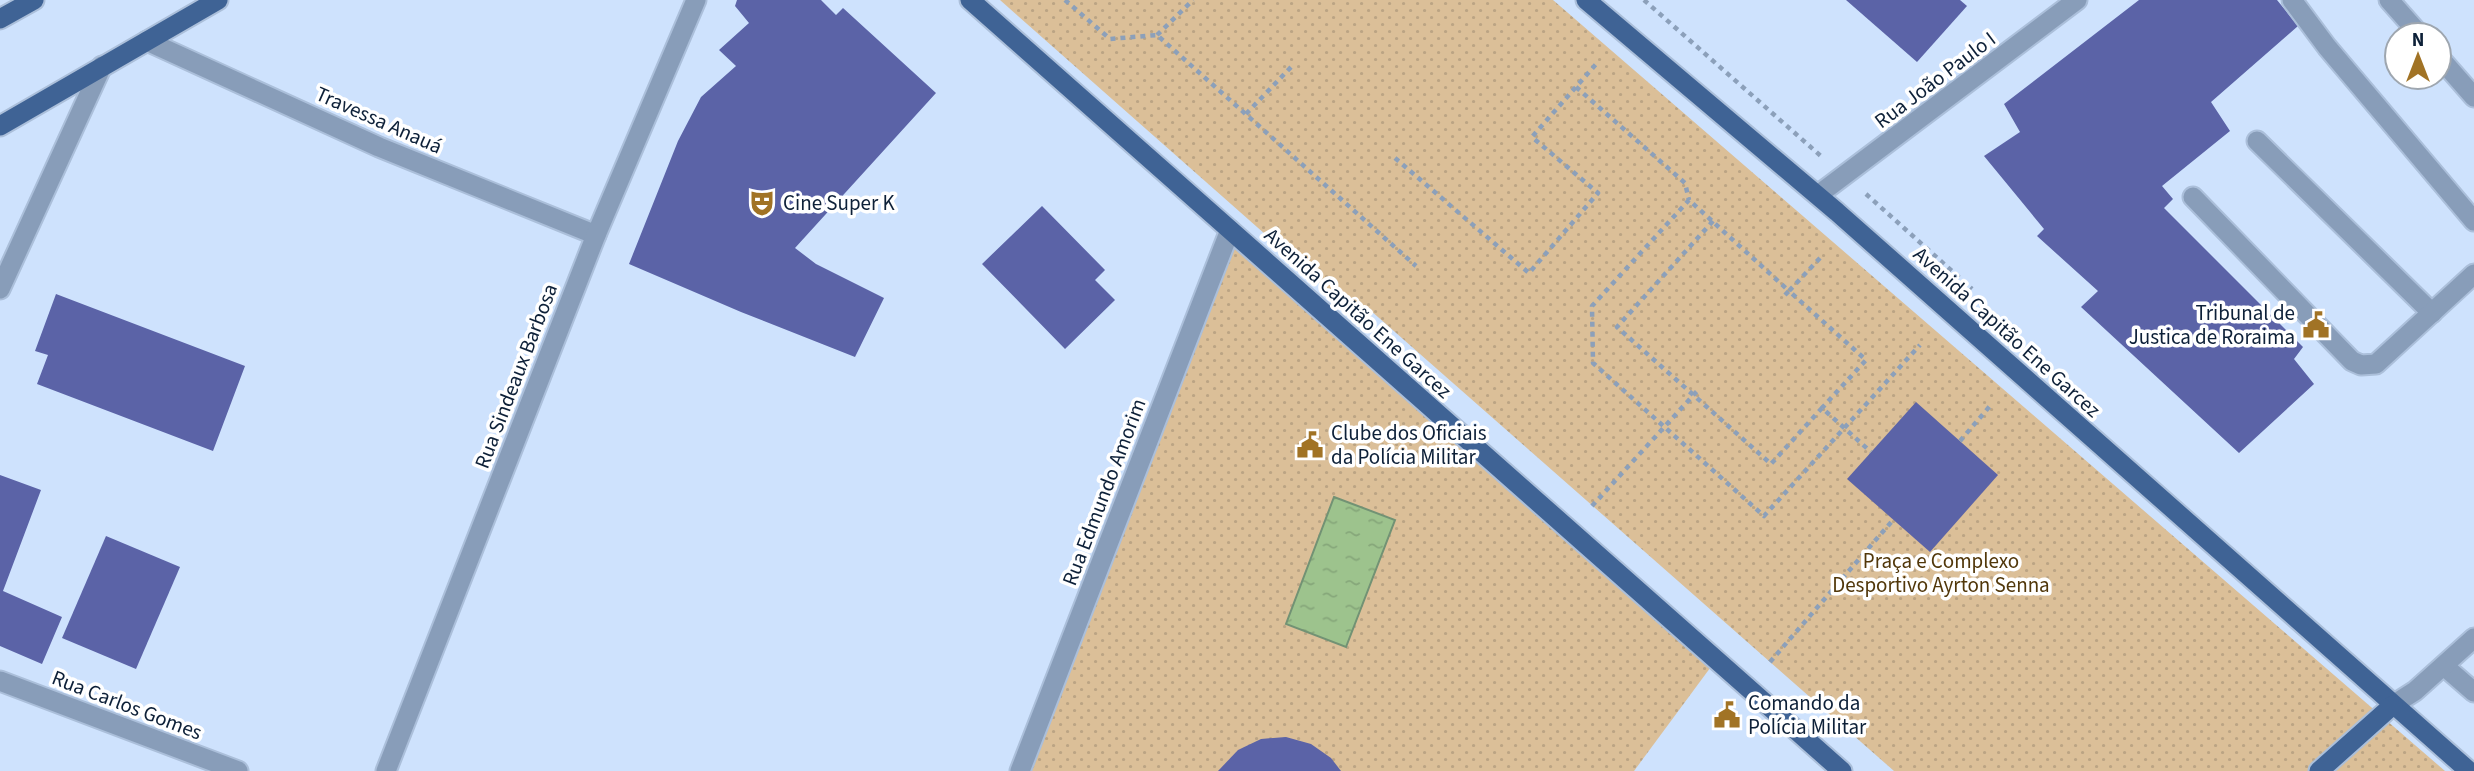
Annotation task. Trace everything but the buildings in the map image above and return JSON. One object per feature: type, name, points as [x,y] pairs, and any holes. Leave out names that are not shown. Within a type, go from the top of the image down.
[{"type":"main road","points":[[0,19],[34,0]]},
{"type":"main road","points":[[0,126],[218,0]]},
{"type":"main road","name":"Avenida Capitão Ene Garcez","points":[[970,0],[1842,771]]},
{"type":"main road","name":"Avenida Capitão Ene Garcez","points":[[1586,0],[1818,195],[2469,771]]},
{"type":"main road","points":[[2319,771],[2393,705]]},
{"type":"street","name":"Rua Sindeaux Barbosa","points":[[386,771],[596,235],[696,0]]},
{"type":"street","name":"Rua João Paulo I","points":[[1818,195],[2077,0]]},
{"type":"street","points":[[2292,0],[2327,47],[2474,220]]},
{"type":"street","points":[[2389,0],[2408,21]]},
{"type":"street","name":"Travessa Anauá","points":[[147,41],[379,147],[596,235]]},
{"type":"street","points":[[0,289],[102,66]]},
{"type":"street","points":[[2453,73],[2474,97]]},
{"type":"street","points":[[2257,141],[2432,313]]},
{"type":"street","points":[[2193,197],[2352,361],[2361,365],[2376,364],[2474,274]]},
{"type":"street","name":"Rua Edmundo Amorim","points":[[1020,771],[1230,230]]},
{"type":"street","points":[[2393,705],[2415,691],[2474,638]]},
{"type":"street","points":[[2444,666],[2474,692]]},
{"type":"street","name":"Rua Carlos Gomes","points":[[0,681],[238,771]]},
{"type":"path","points":[[1065,0],[1110,39],[1157,35],[1193,0]]},
{"type":"path","points":[[1157,35],[1416,266]]},
{"type":"path","points":[[1395,158],[1529,273],[1598,193],[1532,137],[1597,63]]},
{"type":"path","points":[[1246,114],[1293,65]]},
{"type":"path","points":[[1576,87],[1685,183],[1689,200],[1713,221],[1787,293],[1866,360],[1771,464],[1617,327],[1713,221]]},
{"type":"path","points":[[1689,200],[1592,306],[1593,363],[1764,516],[1920,345]]},
{"type":"path","points":[[1787,293],[1819,258]]},
{"type":"path","points":[[1592,506],[1699,389]]},
{"type":"path","points":[[1960,441],[1990,406]]},
{"type":"path","points":[[1822,408],[1871,452]]},
{"type":"path","points":[[1770,662],[1893,520]]},
{"type":"green space","name":"Praça e Complexo Desportivo Ayrton Senna","points":[[1000,0],[1553,0],[2445,771],[1894,771],[1370,310],[1335,296]]},
{"type":"green space","name":"Clube dos Oficiais da Polícia Militar","points":[[1230,230],[1716,660],[1634,771],[1020,771]]},
{"type":"water","points":[[1334,497],[1395,520],[1346,647],[1286,624]]},
{"type":"place","name":"Cine Super K","points":[[762,203]]},
{"type":"place","name":"Tribunal de Justica de Roraima","points":[[2316,325]]},
{"type":"place","name":"Clube dos Oficiais da Polícia Militar","points":[[1310,445]]},
{"type":"place","name":"Comando da Polícia Militar","points":[[1727,715]]}]
